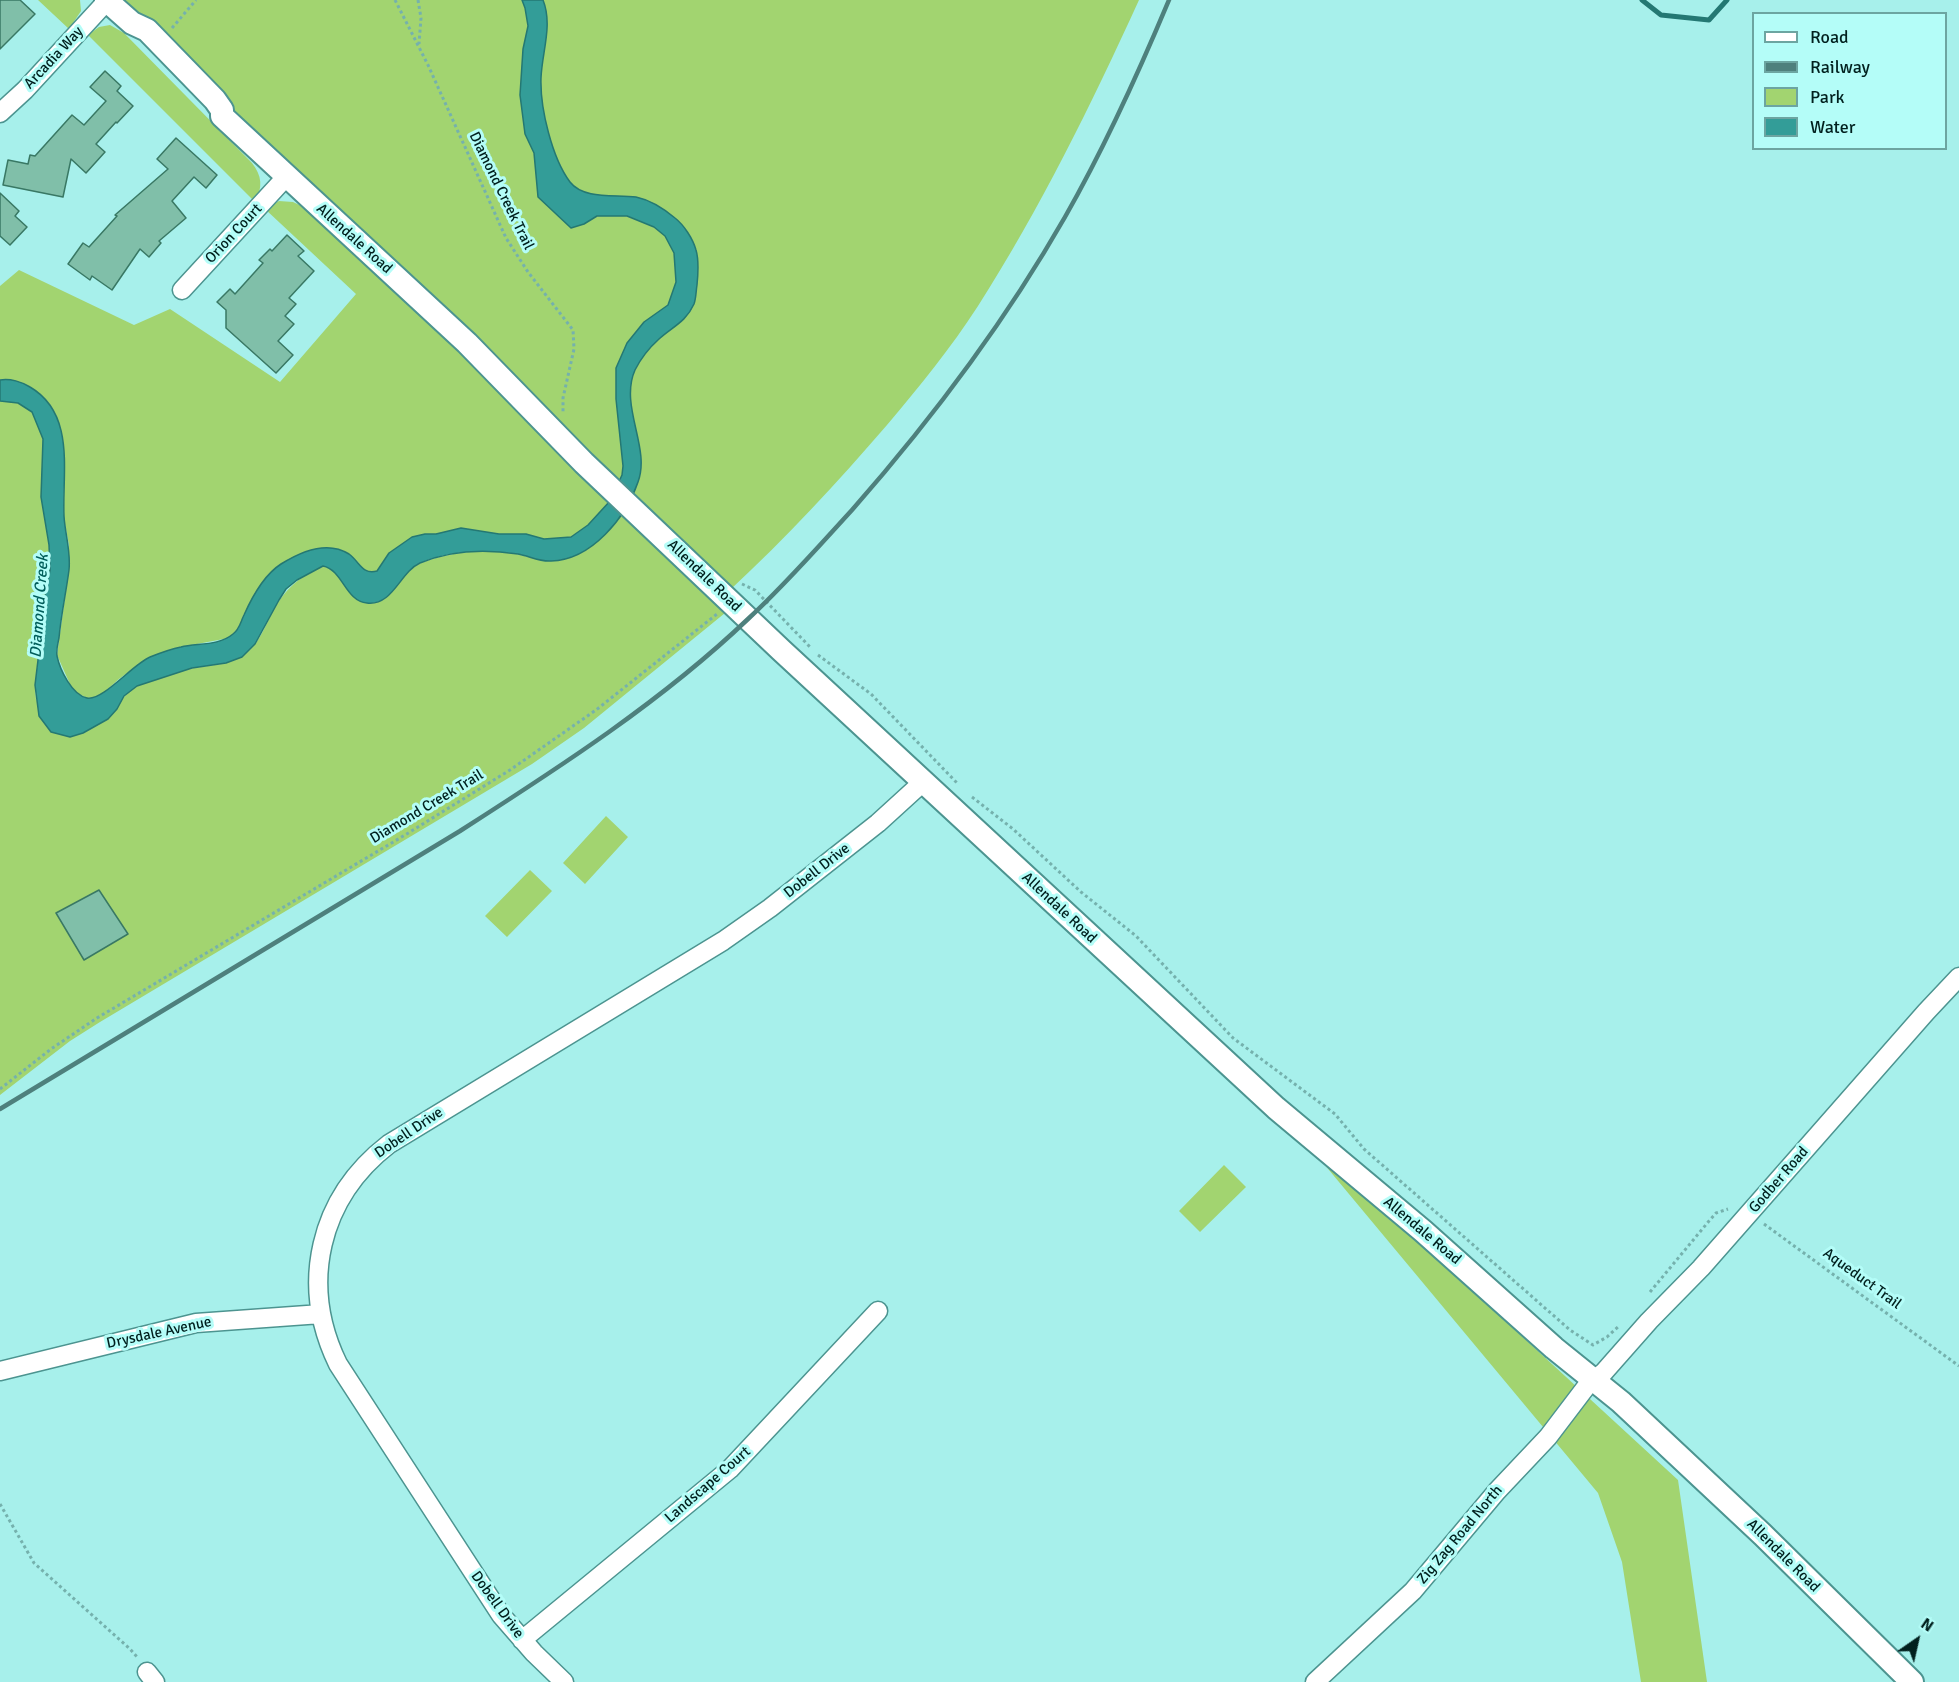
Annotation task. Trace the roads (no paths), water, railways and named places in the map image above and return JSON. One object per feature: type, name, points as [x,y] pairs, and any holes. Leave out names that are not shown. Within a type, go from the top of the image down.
[{"type":"street","name":"Allendale Road","points":[[106,1],[132,23],[133,34],[137,39],[207,111],[222,116],[460,337],[584,463],[638,513],[733,593],[923,782],[1276,1108],[1439,1245],[1554,1348],[1644,1422],[1763,1534],[1912,1682]]},
{"type":"street","name":"Arcadia Way","points":[[0,113],[25,90],[106,1]]},
{"type":"street","name":"Orion Court","points":[[182,290],[286,177]]},
{"type":"street","name":"Dobell Drive","points":[[564,1682],[522,1640],[492,1601],[347,1379],[331,1348],[321,1314],[319,1263],[327,1226],[349,1184],[379,1152],[406,1132],[723,941],[762,914],[879,822],[923,782]]},
{"type":"street","name":"Godber Road","points":[[1595,1380],[1701,1268],[1959,976]]},
{"type":"street","name":"Landscape Court","points":[[522,1640],[716,1483],[878,1311]]},
{"type":"street","name":"Drysdale Avenue","points":[[0,1371],[196,1323],[321,1314]]},
{"type":"street","name":"Zig Zag Road North","points":[[1315,1682],[1413,1591],[1482,1509],[1548,1437],[1586,1387],[1595,1380]]},
{"type":"water","points":[[522,0],[543,0],[546,9],[547,29],[541,90],[548,132],[558,160],[570,182],[583,192],[636,197],[656,205],[682,224],[693,241],[697,254],[696,297],[691,310],[646,353],[635,370],[631,384],[632,412],[639,441],[641,469],[638,482],[625,509],[616,522],[593,545],[566,559],[547,561],[493,551],[444,555],[413,567],[390,594],[376,603],[367,603],[354,597],[335,573],[323,566],[297,580],[286,589],[255,644],[242,657],[226,663],[192,668],[137,686],[124,696],[108,719],[83,733],[70,737],[51,732],[39,716],[35,685],[39,627],[50,570],[49,545],[41,497],[43,439],[32,412],[18,403],[0,401],[0,380],[12,380],[23,384],[45,398],[60,428],[64,445],[64,516],[69,549],[69,570],[57,654],[61,668],[72,687],[87,698],[101,694],[150,657],[177,648],[221,641],[233,634],[264,580],[281,564],[297,555],[314,549],[341,550],[349,554],[364,569],[372,572],[377,571],[389,553],[412,537],[425,534],[436,534],[461,528],[499,534],[526,534],[544,539],[571,537],[588,525],[610,501],[622,475],[623,466],[616,399],[616,368],[627,343],[644,322],[668,305],[676,282],[674,253],[665,236],[654,227],[627,216],[597,216],[584,224],[571,228],[538,197],[534,153],[525,134],[520,95],[523,49],[528,26]]},
{"type":"waterway","points":[[1642,0],[1661,15],[1709,20],[1727,0]]},
{"type":"railway","points":[[0,1109],[460,831],[535,782],[609,732],[681,678],[762,606],[852,510],[911,441],[966,369],[1018,294],[1094,164],[1169,0]]},
{"type":"water label","name":"Diamond Creek","points":[[40,606]]}]
